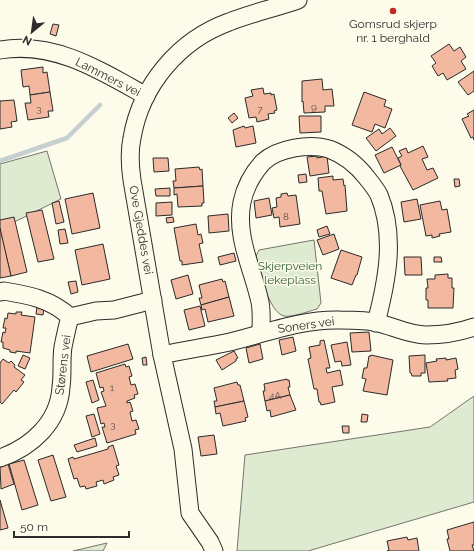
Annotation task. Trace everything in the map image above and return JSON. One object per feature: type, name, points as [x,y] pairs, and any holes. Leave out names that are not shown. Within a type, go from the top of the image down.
[{"type":"street","name":"Ove Gjeddes vei","points":[[212,547],[190,513],[182,449],[162,355],[132,180],[130,161],[132,138],[137,118],[146,96],[169,62],[182,49],[194,40],[228,22],[298,0]]},
{"type":"street","name":"Lammers vei","points":[[0,50],[33,48],[52,52],[95,67],[146,96]]},
{"type":"street","points":[[261,332],[260,304],[245,253],[240,222],[242,203],[247,187],[263,162],[275,154],[307,146],[328,149],[350,160],[360,169],[378,193],[383,204],[388,229],[388,263],[376,323]]},
{"type":"street","points":[[0,292],[4,291],[34,296],[54,305],[70,317],[96,311],[114,310],[153,300]]},
{"type":"street","name":"Størens vei","points":[[0,458],[33,441],[42,432],[54,414],[62,389],[63,347],[70,317]]},
{"type":"street","name":"Soners vei","points":[[162,355],[212,346],[261,332],[317,321],[340,320],[376,323],[398,330],[425,335],[445,333],[474,327]]},
{"type":"green space","points":[[47,151],[61,199],[0,229],[0,164]]},
{"type":"green space","name":"Skjerpveien lekeplass","points":[[314,240],[321,303],[317,309],[295,315],[284,316],[278,313],[269,299],[262,280],[256,256],[259,250]]},
{"type":"green space","points":[[474,396],[474,502],[308,551],[237,551],[245,455],[430,427]]},
{"type":"green space","points":[[107,543],[103,551],[73,551]]},
{"type":"building","points":[[53,24],[59,25],[56,36],[50,34]]},
{"type":"building","points":[[449,44],[454,51],[460,47],[466,57],[461,61],[466,69],[447,80],[443,73],[438,76],[432,66],[436,63],[431,56]]},
{"type":"building","points":[[43,67],[43,73],[47,72],[50,92],[30,95],[29,86],[23,87],[21,70]]},
{"type":"building","points":[[474,71],[474,91],[468,95],[458,82]]},
{"type":"building","points":[[322,79],[323,90],[332,89],[334,106],[325,106],[325,112],[304,113],[303,101],[302,102],[302,81]]},
{"type":"building","points":[[263,88],[264,94],[274,94],[277,110],[274,111],[275,113],[268,114],[269,119],[257,122],[256,117],[249,118],[245,98],[253,96],[251,90]]},
{"type":"building","points":[[50,92],[53,111],[48,111],[49,117],[28,120],[25,103],[31,103],[30,95]]},
{"type":"building","points":[[364,92],[386,100],[384,106],[392,109],[385,128],[375,124],[372,132],[352,125]]},
{"type":"building","points":[[14,100],[17,121],[11,122],[12,127],[0,129],[0,101]]},
{"type":"building","points":[[474,110],[474,140],[473,137],[471,138],[462,119],[469,116],[467,114]]},
{"type":"building","points":[[234,113],[238,118],[232,123],[228,118]]},
{"type":"building","points":[[299,116],[321,116],[321,132],[300,133]]},
{"type":"building","points":[[244,126],[245,128],[253,126],[256,143],[236,147],[233,130]]},
{"type":"building","points":[[390,128],[396,136],[376,151],[366,138],[379,129],[382,134]]},
{"type":"building","points":[[423,146],[428,157],[422,159],[427,170],[433,168],[438,178],[413,190],[400,166],[401,165],[398,158],[402,156],[399,151],[406,148],[408,153]]},
{"type":"building","points":[[392,147],[401,165],[384,173],[375,155]]},
{"type":"building","points":[[317,156],[317,158],[327,156],[329,173],[310,176],[307,157]]},
{"type":"building","points":[[153,158],[168,158],[169,171],[154,172]]},
{"type":"building","points":[[199,167],[200,170],[202,169],[203,186],[174,188],[173,181],[176,181],[175,169]]},
{"type":"building","points":[[306,174],[307,182],[299,183],[298,175]]},
{"type":"building","points":[[333,176],[333,180],[343,179],[344,186],[345,185],[347,211],[326,214],[322,191],[319,191],[318,178]]},
{"type":"building","points":[[454,179],[459,179],[460,186],[455,187]]},
{"type":"building","points":[[203,186],[204,203],[202,203],[202,206],[178,207],[177,194],[174,195],[174,188]]},
{"type":"building","points":[[170,188],[170,196],[156,196],[155,189]]},
{"type":"building","points":[[93,193],[100,228],[72,234],[65,199]]},
{"type":"building","points":[[287,193],[288,196],[296,195],[300,224],[280,227],[279,217],[274,218],[272,208],[277,207],[276,198],[281,197],[281,194]]},
{"type":"building","points":[[269,198],[272,215],[256,218],[254,201]]},
{"type":"building","points":[[417,199],[421,219],[404,222],[401,202]]},
{"type":"building","points":[[59,201],[64,222],[56,224],[52,203]]},
{"type":"building","points":[[440,201],[442,210],[447,209],[451,232],[439,234],[440,236],[432,238],[432,235],[426,236],[420,205]]},
{"type":"building","points":[[172,202],[172,215],[156,216],[156,203]]},
{"type":"building","points":[[42,210],[54,259],[38,262],[26,213]]},
{"type":"building","points":[[228,214],[229,231],[209,233],[208,216]]},
{"type":"building","points":[[14,217],[27,272],[11,276],[0,231],[0,220]]},
{"type":"building","points":[[173,217],[174,222],[167,223],[166,218]]},
{"type":"building","points":[[196,224],[198,235],[201,234],[203,243],[199,244],[203,262],[182,265],[174,228]]},
{"type":"building","points":[[327,226],[330,234],[319,237],[317,230]]},
{"type":"building","points":[[0,228],[11,276],[0,278]]},
{"type":"building","points":[[65,229],[68,243],[60,244],[58,230]]},
{"type":"building","points":[[334,234],[339,249],[323,255],[317,240]]},
{"type":"building","points":[[103,244],[110,279],[82,285],[75,250]]},
{"type":"building","points":[[341,250],[362,257],[357,275],[352,285],[331,278]]},
{"type":"building","points":[[234,253],[236,261],[220,265],[218,257]]},
{"type":"building","points":[[404,257],[421,257],[422,275],[405,275]]},
{"type":"building","points":[[434,257],[441,257],[442,262],[434,262]]},
{"type":"building","points":[[448,274],[448,278],[452,278],[452,288],[454,288],[453,308],[428,308],[428,300],[426,300],[426,288],[428,288],[427,279],[435,279],[435,275]]},
{"type":"building","points":[[188,275],[193,294],[176,299],[171,280]]},
{"type":"building","points":[[222,279],[223,282],[225,281],[229,297],[201,305],[199,298],[202,298],[199,285]]},
{"type":"building","points":[[76,281],[78,292],[71,294],[68,282]]},
{"type":"building","points":[[229,297],[234,316],[208,322],[205,309],[202,310],[201,305]]},
{"type":"building","points":[[200,306],[205,326],[189,330],[184,310]]},
{"type":"building","points":[[37,307],[44,308],[43,315],[36,314]]},
{"type":"building","points":[[16,312],[22,312],[21,315],[35,317],[30,353],[16,351],[16,353],[10,352],[10,350],[3,348],[3,342],[1,342],[3,332],[5,333],[6,328],[3,328],[5,318],[7,319],[8,313],[16,314]]},
{"type":"building","points":[[369,332],[371,351],[352,352],[350,333]]},
{"type":"building","points":[[293,337],[296,351],[282,355],[279,340]]},
{"type":"building","points":[[324,340],[330,368],[326,368],[327,373],[340,370],[343,385],[332,387],[335,402],[321,405],[319,402],[317,389],[314,389],[308,359],[311,358],[309,347],[320,345],[320,341]]},
{"type":"building","points":[[347,342],[351,365],[342,366],[341,361],[335,362],[331,345]]},
{"type":"building","points":[[128,344],[133,359],[91,372],[87,356]]},
{"type":"building","points":[[260,344],[263,359],[249,363],[246,348]]},
{"type":"building","points":[[234,351],[238,358],[222,370],[216,360]]},
{"type":"building","points":[[23,355],[30,358],[25,369],[18,366]]},
{"type":"building","points":[[371,355],[393,360],[387,395],[363,391],[366,379],[362,378],[364,368],[367,368],[369,356]]},
{"type":"building","points":[[425,355],[425,373],[421,373],[421,376],[412,376],[410,373],[409,356]]},
{"type":"building","points":[[146,357],[147,365],[143,365],[142,358]]},
{"type":"building","points":[[446,358],[446,360],[456,358],[458,369],[455,370],[456,378],[447,379],[448,381],[429,382],[426,363],[437,361],[436,359]]},
{"type":"building","points":[[3,359],[9,363],[11,361],[15,365],[14,367],[25,375],[21,380],[24,382],[16,392],[14,390],[2,404],[0,402],[0,363]]},
{"type":"building","points":[[125,364],[126,367],[129,366],[132,376],[129,377],[131,385],[135,384],[138,394],[134,395],[135,398],[127,401],[127,403],[130,402],[133,411],[130,412],[132,421],[136,420],[139,429],[135,430],[136,434],[107,443],[102,427],[105,427],[104,423],[101,424],[97,408],[106,406],[101,392],[104,391],[103,387],[100,388],[96,373]]},
{"type":"building","points":[[287,379],[289,380],[290,387],[288,387],[290,395],[265,401],[263,391],[265,391],[264,384]]},
{"type":"building","points":[[93,380],[99,400],[92,403],[86,382]]},
{"type":"building","points":[[237,382],[238,385],[240,385],[244,401],[215,407],[214,401],[217,401],[214,388]]},
{"type":"building","points":[[290,395],[296,410],[271,417],[270,410],[267,411],[265,401]]},
{"type":"building","points":[[244,401],[248,417],[245,418],[246,421],[223,426],[220,413],[216,414],[215,407]]},
{"type":"building","points":[[94,414],[100,434],[92,437],[86,416]]},
{"type":"building","points":[[362,414],[368,415],[367,422],[361,422]]},
{"type":"building","points":[[342,426],[349,426],[349,433],[343,433]]},
{"type":"building","points":[[214,435],[217,454],[201,456],[198,437]]},
{"type":"building","points":[[95,438],[97,446],[77,452],[74,445]]},
{"type":"building","points":[[113,445],[119,465],[116,466],[119,475],[113,477],[114,480],[104,484],[103,480],[96,482],[97,486],[86,489],[85,486],[80,487],[77,478],[74,479],[68,459],[73,457],[74,459],[108,449],[108,447]]},
{"type":"building","points":[[53,455],[66,497],[51,501],[38,460]]},
{"type":"building","points":[[24,460],[38,505],[22,510],[9,464]]},
{"type":"building","points":[[8,464],[14,484],[1,489],[0,467]]},
{"type":"building","points":[[0,500],[8,528],[0,530]]},
{"type":"building","points":[[474,522],[474,545],[472,545],[474,551],[450,551],[447,539],[449,539],[447,530]]},
{"type":"building","points":[[407,537],[408,540],[417,538],[419,551],[387,551],[389,550],[387,541]]},
{"type":"waterway","points":[[0,161],[67,138],[100,105]]},
{"type":"place","name":"Gomsrud skjerp nr. 1 berghald","points":[[393,11]]}]
